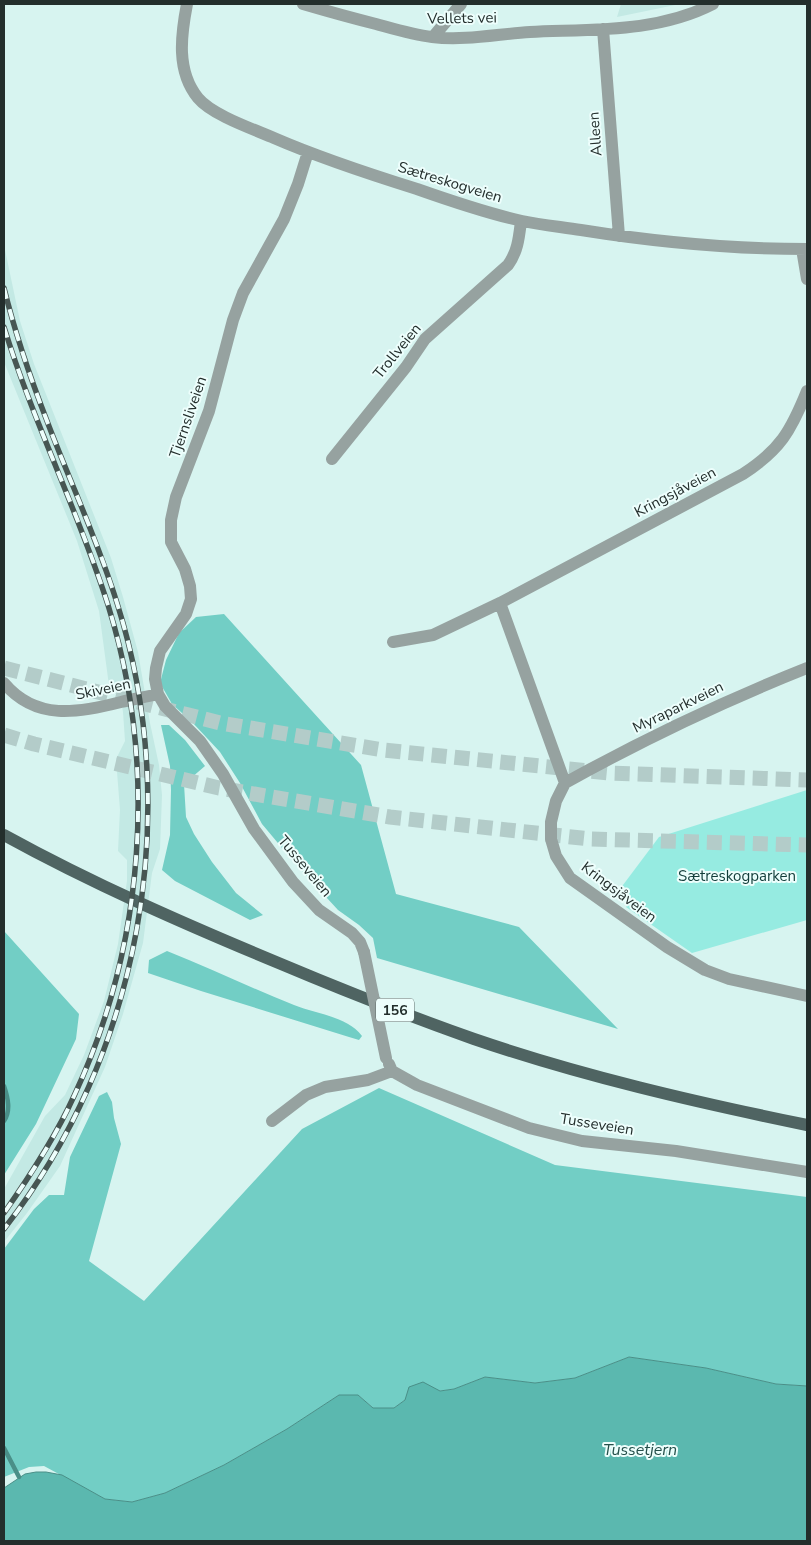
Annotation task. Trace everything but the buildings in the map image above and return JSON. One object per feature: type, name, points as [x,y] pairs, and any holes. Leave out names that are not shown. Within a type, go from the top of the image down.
[{"type":"main road","name":"156","points":[[4,835],[103,886],[236,946],[353,994],[465,1036],[525,1055],[639,1086],[807,1124]]},
{"type":"street","name":"Sætreskogveien","points":[[187,4],[181,54],[185,74],[191,88],[199,99],[224,116],[308,152],[458,203],[521,221],[619,236],[725,248],[805,249]]},
{"type":"street","name":"Vellets vei","points":[[303,4],[409,33],[433,37],[459,38],[530,32],[603,29],[651,23],[681,18],[713,4]]},
{"type":"street","points":[[433,37],[460,4]]},
{"type":"street","name":"Alleen","points":[[603,29],[619,236]]},
{"type":"street","name":"Tjernsliveien","points":[[158,694],[156,674],[160,651],[186,614],[191,599],[190,586],[185,569],[171,542],[171,520],[176,497],[209,412],[233,320],[244,293],[284,218],[298,184],[308,152]]},
{"type":"street","name":"Trollveien","points":[[332,459],[406,367],[425,339],[508,265],[514,257],[521,221]]},
{"type":"street","points":[[805,249],[807,278]]},
{"type":"street","name":"Kringsjåveien","points":[[393,642],[433,636],[500,603],[743,474],[760,463],[782,441],[796,420],[807,391]]},
{"type":"street","points":[[500,603],[565,783]]},
{"type":"street","name":"Myraparkveien","points":[[565,783],[672,726],[807,668]]},
{"type":"street","name":"Skiveien","points":[[4,683],[24,702],[49,711],[71,712],[93,709],[158,694]]},
{"type":"street","name":"Tusseveien","points":[[158,694],[165,706],[200,741],[223,774],[254,829],[294,882],[319,910],[352,932],[360,942],[364,952],[386,1058],[392,1071],[418,1085],[529,1128],[582,1141],[676,1151],[807,1172]]},
{"type":"street","name":"Kringsjåveien","points":[[565,783],[556,801],[551,822],[551,839],[556,856],[570,878],[659,942],[705,970],[729,979],[807,996]]},
{"type":"street","points":[[272,1121],[306,1095],[325,1087],[368,1080],[392,1071]]},
{"type":"shaded area","points":[[621,4],[680,4],[617,17]]},
{"type":"shaded area","points":[[4,245],[20,321],[34,364],[111,558],[123,597],[138,652],[159,765],[162,795],[160,849],[152,873],[143,943],[123,1014],[105,1067],[60,1166],[4,1242],[4,1189],[45,1116],[65,1095],[84,1055],[104,1001],[118,944],[127,881],[127,860],[118,851],[120,810],[116,759],[125,741],[120,694],[110,693],[99,611],[77,541],[4,362]]},
{"type":"shaded area","points":[[224,614],[361,765],[396,894],[519,927],[618,1029],[377,958],[373,938],[338,910],[262,824],[240,783],[220,752],[172,704],[160,683],[166,660],[179,633],[196,617]]},
{"type":"shaded area","points":[[161,725],[169,725],[185,740],[205,766],[184,784],[186,817],[194,834],[212,862],[236,893],[263,915],[250,920],[175,881],[162,870],[170,835],[171,790],[170,766]]},
{"type":"shaded area","points":[[4,931],[79,1014],[76,1039],[36,1124],[4,1175]]},
{"type":"shaded area","points":[[167,951],[294,1005],[331,1016],[356,1029],[362,1036],[359,1040],[148,973],[149,960]]},
{"type":"shaded area","points":[[379,1088],[555,1165],[807,1197],[807,1386],[776,1384],[706,1368],[629,1357],[575,1378],[535,1383],[485,1377],[454,1389],[405,1400],[394,1408],[373,1408],[358,1395],[339,1395],[287,1429],[224,1465],[165,1493],[132,1502],[105,1499],[44,1466],[29,1467],[4,1477],[4,1249],[34,1209],[49,1195],[64,1195],[70,1157],[99,1096],[107,1092],[112,1102],[121,1144],[89,1261],[144,1301],[302,1129]]},
{"type":"green space","name":"Sætreskogparken","points":[[807,790],[807,920],[692,953],[626,907],[628,904],[617,893],[659,837]]},
{"type":"water","name":"Tussetjern","points":[[629,1357],[706,1368],[776,1384],[807,1386],[807,1541],[4,1541],[4,1488],[25,1474],[46,1472],[62,1475],[105,1499],[132,1502],[165,1493],[224,1465],[287,1429],[339,1395],[358,1395],[373,1408],[394,1408],[405,1400],[409,1387],[423,1382],[440,1391],[454,1389],[485,1377],[535,1383],[575,1378]]},
{"type":"waterway","points":[[4,1086],[8,1100],[8,1113],[4,1121]]},
{"type":"waterway","points":[[4,1448],[19,1477]]},
{"type":"tunnel","points":[[4,668],[220,723],[383,750],[609,773],[807,780]]},
{"type":"tunnel","points":[[4,735],[34,744],[219,788],[390,817],[590,839],[807,845]]},
{"type":"railway","points":[[4,288],[35,388],[84,512],[117,603],[137,683],[147,765],[147,848],[137,930],[117,1010],[88,1087],[51,1161],[4,1229]]},
{"type":"railway","points":[[4,327],[28,397],[83,535],[108,605],[124,666],[134,728],[138,791],[136,854],[129,916],[116,978],[98,1038],[59,1127],[33,1171],[4,1213]]}]
